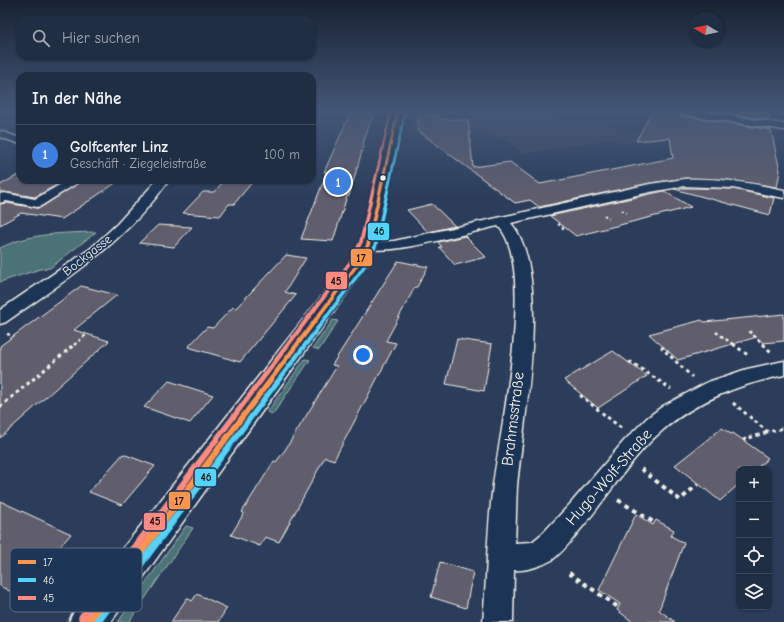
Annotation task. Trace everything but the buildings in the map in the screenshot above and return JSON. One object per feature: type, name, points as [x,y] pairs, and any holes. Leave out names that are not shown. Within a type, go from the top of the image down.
[{"type":"street","points":[[142,550],[357,265],[368,245],[392,140]]},
{"type":"street","points":[[368,245],[394,245],[650,188],[688,181],[723,182],[784,194]]},
{"type":"street","points":[[0,199],[4,197],[37,203],[69,184]]},
{"type":"street","name":"Bockgasse","points":[[0,318],[84,260],[107,242],[128,222],[160,184]]},
{"type":"street","name":"Brahmsstraße","points":[[498,622],[505,487],[522,351],[524,304],[524,278],[518,251],[508,227],[502,222]]},
{"type":"street","name":"Hugo-Wolf-Straße","points":[[502,555],[520,558],[527,556],[540,551],[559,536],[584,508],[617,463],[654,425],[690,398],[729,381],[780,362]]},
{"type":"street","points":[[88,622],[96,612]]},
{"type":"path","points":[[605,216],[609,218]]},
{"type":"path","points":[[750,330],[780,362]]},
{"type":"path","points":[[716,332],[754,360]]},
{"type":"path","points":[[0,407],[87,334]]},
{"type":"path","points":[[664,347],[662,348],[694,379]]},
{"type":"path","points":[[629,363],[631,362],[673,390]]},
{"type":"path","points":[[582,395],[581,396],[623,430]]},
{"type":"path","points":[[730,400],[768,432]]},
{"type":"path","points":[[742,440],[784,428]]},
{"type":"path","points":[[639,468],[680,500],[698,484]]},
{"type":"path","points":[[618,500],[655,523]]},
{"type":"path","points":[[568,573],[618,608]]},
{"type":"shaded area","points":[[502,140],[606,140],[523,154],[512,144]]},
{"type":"shaded area","points":[[614,140],[642,140],[623,144]]},
{"type":"green space","points":[[96,232],[50,268],[40,269],[0,282],[0,248],[23,239],[46,235]]},
{"type":"green space","points":[[333,320],[338,321],[319,350],[313,348]]},
{"type":"green space","points":[[305,359],[310,360],[273,414],[267,412]]},
{"type":"green space","points":[[186,526],[193,528],[142,603],[142,588]]},
{"type":"green space","points":[[125,612],[136,612],[129,622],[118,622]]},
{"type":"transit line","name":"45","points":[[135,548],[351,261],[361,242],[384,140]]},
{"type":"transit line","name":"17","points":[[142,550],[357,265],[368,245],[392,140]]},
{"type":"transit line","name":"46","points":[[142,562],[363,268],[375,247],[399,140]]},
{"type":"transit line","name":"45","points":[[82,618],[87,612]]},
{"type":"transit line","name":"17","points":[[88,622],[96,612]]},
{"type":"transit line","name":"46","points":[[97,622],[105,612]]},
{"type":"place","name":"Golfcenter Linz","points":[[338,182]]}]
